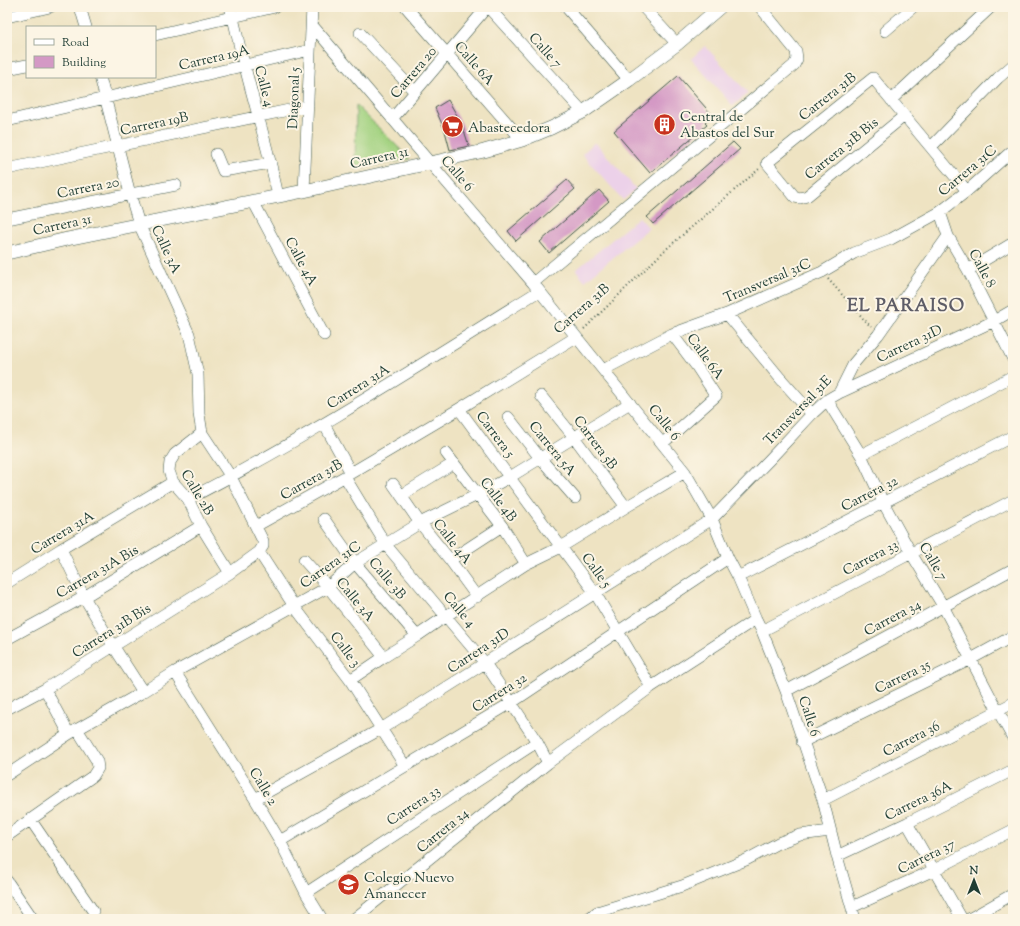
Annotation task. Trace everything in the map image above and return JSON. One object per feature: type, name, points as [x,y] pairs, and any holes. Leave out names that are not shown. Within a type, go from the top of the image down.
[{"type":"main road","name":"Carrera 31","points":[[7,253],[67,239],[304,191],[484,151],[522,140],[583,112],[677,44],[720,7]]},
{"type":"street","points":[[7,17],[50,7]]},
{"type":"street","points":[[80,7],[86,26]]},
{"type":"street","points":[[156,35],[232,12],[275,7]]},
{"type":"street","name":"Diagonal 5","points":[[304,191],[312,7]]},
{"type":"street","name":"Calle 6A","points":[[406,7],[522,140]]},
{"type":"street","name":"Carrera 20","points":[[392,119],[487,7]]},
{"type":"street","name":"Calle 7","points":[[487,7],[583,112]]},
{"type":"street","points":[[566,7],[629,80]]},
{"type":"street","points":[[643,7],[677,44]]},
{"type":"street","name":"Carrera 31A","points":[[188,499],[231,477],[324,424],[536,287],[794,64],[797,59],[796,51],[760,7]]},
{"type":"street","points":[[885,32],[914,7]]},
{"type":"street","points":[[967,191],[891,100],[991,7]]},
{"type":"street","name":"Calle 4","points":[[232,12],[244,65],[271,163],[278,196]]},
{"type":"street","name":"Calle 6","points":[[312,25],[536,287],[686,472],[712,519],[728,558],[762,631],[786,691],[802,742],[823,800],[830,831],[855,919]]},
{"type":"street","points":[[360,34],[415,92]]},
{"type":"street","name":"Carrera 19A","points":[[7,121],[310,50]]},
{"type":"street","points":[[7,69],[26,65]]},
{"type":"street","points":[[931,147],[998,78],[1013,66]]},
{"type":"street","name":"Calle 3A","points":[[100,78],[139,224],[189,334],[198,374],[199,414],[202,433]]},
{"type":"street","name":"Carrera 31B","points":[[767,163],[873,78],[891,100]]},
{"type":"street","name":"Carrera 19B","points":[[7,169],[308,106]]},
{"type":"street","name":"Carrera 31B Bis","points":[[767,163],[795,197],[800,198],[807,196],[904,116]]},
{"type":"street","name":"Carrera 31C","points":[[940,212],[967,191],[1013,150]]},
{"type":"street","points":[[216,154],[223,171],[271,163]]},
{"type":"street","name":"Carrera 20","points":[[7,219],[176,185]]},
{"type":"street","name":"Calle 4A","points":[[253,201],[324,335]]},
{"type":"street","name":"Calle 8","points":[[940,212],[948,236],[968,270],[1013,359]]},
{"type":"street","name":"Transversal 31C","points":[[602,370],[672,334],[728,314],[822,272],[854,253],[891,239],[940,212]]},
{"type":"street","name":"Transversal 31E","points":[[712,519],[770,460],[812,414],[828,400],[839,393],[854,363],[878,336],[948,236]]},
{"type":"street","points":[[968,270],[1013,243]]},
{"type":"street","name":"Carrera 31D","points":[[839,393],[994,321],[1013,310]]},
{"type":"street","points":[[728,314],[780,378],[812,414]]},
{"type":"street","name":"Calle 6A","points":[[663,443],[716,396],[697,367],[672,334]]},
{"type":"street","name":"Carrera 31B","points":[[256,526],[348,475],[576,337]]},
{"type":"street","points":[[861,455],[1013,376]]},
{"type":"street","name":"Carrera 5B","points":[[541,396],[574,437],[626,507]]},
{"type":"street","name":"Calle 7","points":[[828,400],[861,455],[883,502],[911,553],[943,606],[1013,738]]},
{"type":"street","name":"Carrera 31C","points":[[7,775],[73,731],[143,692],[175,672],[328,587],[355,563],[420,523],[510,477],[630,403]]},
{"type":"street","name":"Carrera 5","points":[[459,409],[510,477]]},
{"type":"street","name":"Carrera 5A","points":[[508,417],[540,458],[575,498]]},
{"type":"street","name":"Calle 4","points":[[324,424],[348,475],[386,544],[485,663],[537,742],[548,764]]},
{"type":"street","points":[[202,433],[231,477],[264,540],[263,546],[259,552]]},
{"type":"street","name":"Calle 2B","points":[[202,433],[175,454],[170,462],[169,471],[173,482],[188,499],[230,573]]},
{"type":"street","name":"Carrera 32","points":[[738,577],[1013,436]]},
{"type":"street","name":"Calle 4B","points":[[446,453],[502,526],[526,564]]},
{"type":"street","points":[[402,495],[454,463]]},
{"type":"street","points":[[350,680],[526,564],[561,547],[686,472]]},
{"type":"street","name":"Calle 5","points":[[510,477],[595,592],[651,687]]},
{"type":"street","name":"Carrera 31A","points":[[7,583],[60,549],[173,482]]},
{"type":"street","name":"Calle 4A","points":[[393,484],[420,523],[477,597]]},
{"type":"street","name":"Carrera 33","points":[[762,631],[1013,500]]},
{"type":"street","name":"Calle 3B","points":[[324,519],[355,563],[417,636]]},
{"type":"street","name":"Carrera 31D","points":[[255,799],[381,729],[712,519]]},
{"type":"street","name":"Carrera 31A Bis","points":[[7,639],[84,597],[202,526]]},
{"type":"street","points":[[450,560],[502,526]]},
{"type":"street","points":[[60,549],[84,597],[143,692]]},
{"type":"street","name":"Carrera 31B Bis","points":[[7,708],[45,689],[114,647],[230,573],[259,552]]},
{"type":"street","name":"Calle 3","points":[[259,552],[294,606],[350,680],[405,766]]},
{"type":"street","name":"Carrera 32","points":[[280,841],[511,703],[728,558]]},
{"type":"street","name":"Calle 3A","points":[[304,560],[328,587],[384,657]]},
{"type":"street","name":"Carrera 34","points":[[786,691],[1013,569]]},
{"type":"street","points":[[548,764],[651,687],[756,619]]},
{"type":"street","name":"Carrera 35","points":[[802,742],[971,659],[1013,636]]},
{"type":"street","name":"Calle 2","points":[[175,672],[280,841],[306,893],[322,919]]},
{"type":"street","points":[[7,836],[93,776],[98,768],[97,762],[73,731],[45,689]]},
{"type":"street","name":"Carrera 36","points":[[823,800],[1013,703]]},
{"type":"street","name":"Carrera 33","points":[[306,893],[537,742]]},
{"type":"street","name":"Carrera 34","points":[[354,919],[548,764]]},
{"type":"street","name":"Carrera 36A","points":[[837,856],[1013,770]]},
{"type":"street","points":[[30,820],[93,911]]},
{"type":"street","points":[[907,823],[962,919]]},
{"type":"street","name":"Carrera 37","points":[[852,907],[934,870],[1013,830]]},
{"type":"street","points":[[588,919],[596,912],[682,886],[746,860],[778,843],[800,835],[830,831]]},
{"type":"street","points":[[7,881],[33,919]]},
{"type":"street","points":[[969,919],[1013,894]]},
{"type":"path","name":"Carrera 31B","points":[[576,337],[664,251],[767,163]]},
{"type":"path","points":[[822,272],[878,336]]},
{"type":"shaded area","points":[[705,46],[748,93],[733,106],[691,59]]},
{"type":"shaded area","points":[[595,142],[636,189],[623,200],[582,154]]},
{"type":"shaded area","points":[[639,217],[649,228],[585,281],[576,270]]},
{"type":"green space","points":[[356,105],[410,159],[355,169]]},
{"type":"building","name":"Central de Abastos del Sur","points":[[678,76],[713,116],[705,123],[707,125],[650,173],[614,131]]},
{"type":"building","name":"Abastecedora","points":[[448,100],[462,124],[469,146],[450,150],[445,131],[435,108]]},
{"type":"building","points":[[733,142],[740,149],[653,224],[647,217]]},
{"type":"building","points":[[567,180],[575,189],[516,241],[508,231]]},
{"type":"building","points":[[599,190],[609,201],[549,253],[540,242]]},
{"type":"place","name":"Central de Abastos del Sur","points":[[664,124]]},
{"type":"place","name":"Abastecedora","points":[[453,127]]},
{"type":"place","name":"Colegio Nuevo Amanecer","points":[[348,885]]},
{"type":"district","name":"EL PARAISO","points":[[906,305]]}]
